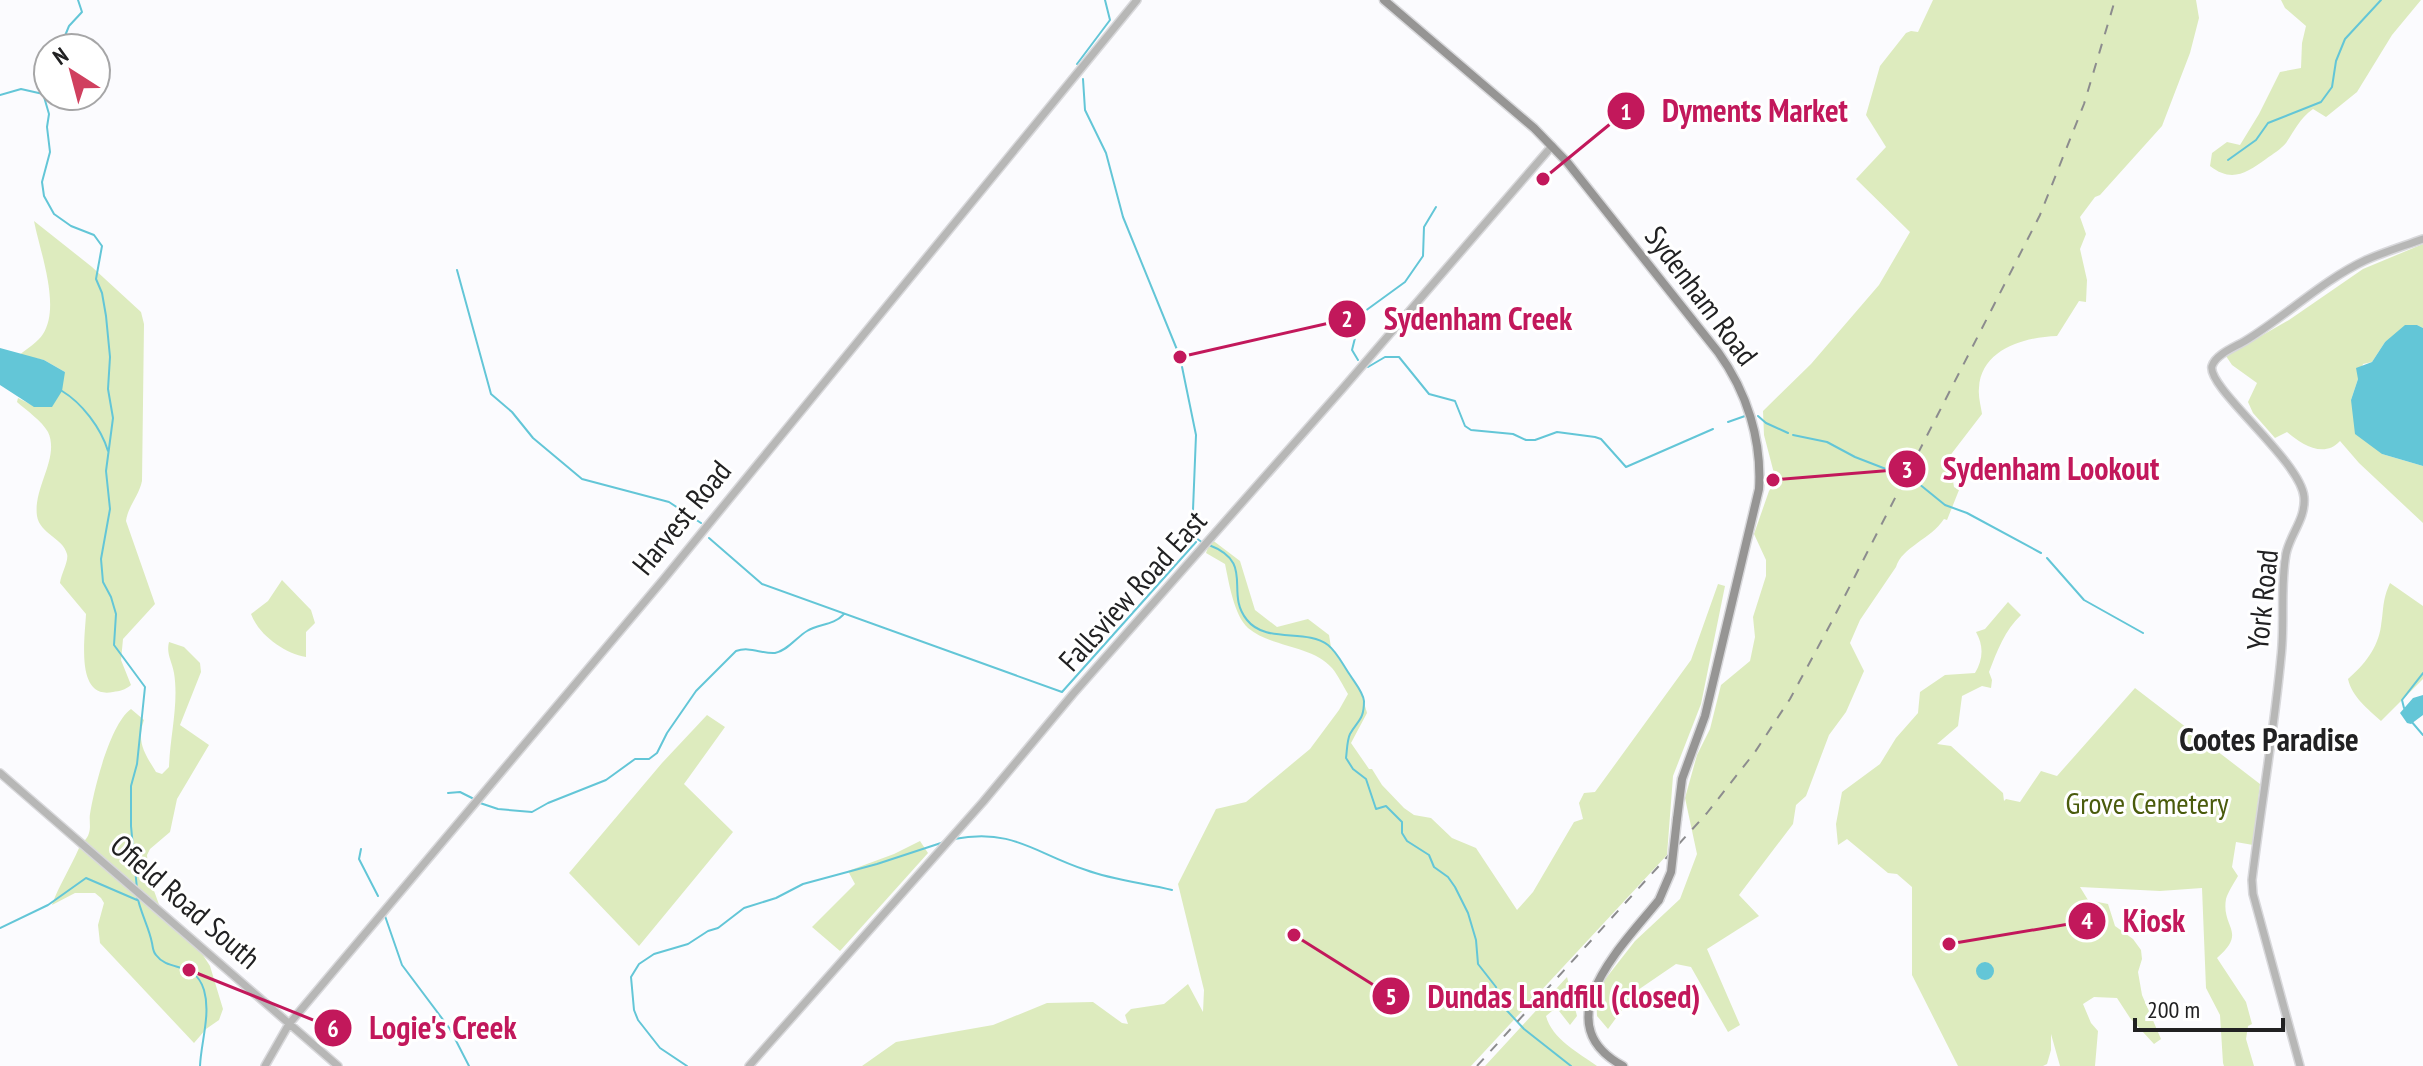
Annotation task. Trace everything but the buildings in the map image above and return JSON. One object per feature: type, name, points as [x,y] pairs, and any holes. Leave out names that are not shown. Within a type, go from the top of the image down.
[{"type":"main road","name":"Sydenham Road","points":[[1384,0],[1552,146],[1575,171],[1718,352],[1741,389],[1752,420],[1760,469],[1759,489],[1705,716],[1682,779],[1671,872],[1659,900],[1596,982],[1588,1015],[1593,1037],[1600,1049],[1623,1066]]},
{"type":"street","name":"Harvest Road","points":[[265,1066],[289,1024],[663,580],[1137,0]]},
{"type":"street","name":"Fallsview Road East","points":[[749,1066],[983,802],[1073,694],[1552,146]]},
{"type":"street","name":"York Road","points":[[2300,1066],[2253,894],[2252,880],[2278,691],[2286,552],[2304,512],[2304,497],[2298,478],[2214,380],[2211,370],[2222,354],[2260,332],[2354,267],[2423,239]]},
{"type":"street","name":"Ofield Road South","points":[[0,773],[338,1066]]},
{"type":"green space","points":[[1933,0],[2196,0],[2199,18],[2190,53],[2162,126],[2080,217],[2086,234],[2080,249],[2087,280],[2086,302],[2079,301],[2057,336],[2019,343],[1996,355],[1988,364],[1979,388],[1982,414],[1949,457],[1954,487],[1959,490],[1947,520],[1944,519],[1904,554],[1860,620],[1850,643],[1864,671],[1846,712],[1829,735],[1806,796],[1796,805],[1793,824],[1739,895],[1759,916],[1707,949],[1740,1025],[1728,1032],[1691,967],[1676,964],[1635,992],[1608,1029],[1597,1016],[1596,991],[1635,941],[1680,899],[1697,854],[1685,798],[1697,755],[1710,729],[1721,685],[1750,661],[1755,637],[1753,617],[1766,576],[1766,560],[1754,534],[1769,491],[1776,481],[1764,435],[1763,411],[1811,364],[1879,285],[1910,232],[1856,179],[1886,147],[1866,115],[1880,66],[1906,33],[1918,32]]},
{"type":"green space","points":[[2281,0],[2421,0],[2392,35],[2357,92],[2326,117],[2313,109],[2284,145],[2252,168],[2239,174],[2225,174],[2210,166],[2212,153],[2227,142],[2240,145],[2280,72],[2301,68],[2306,26],[2285,8]]},
{"type":"green space","points":[[34,221],[92,267],[141,312],[144,324],[142,481],[126,521],[155,604],[123,639],[121,660],[131,685],[116,692],[101,692],[93,687],[87,677],[84,651],[86,614],[60,583],[67,560],[65,549],[42,527],[37,516],[51,442],[42,424],[17,402],[18,398],[34,406],[65,372],[44,360],[19,355],[43,334],[50,309],[48,279]]},
{"type":"green space","points":[[2423,244],[2423,328],[2417,325],[2385,342],[2372,362],[2363,364],[2351,400],[2382,454],[2423,466],[2423,523],[2340,441],[2327,449],[2320,449],[2306,445],[2287,432],[2275,438],[2253,413],[2248,402],[2257,383],[2232,365],[2226,356],[2289,320],[2363,269]]},
{"type":"green space","points":[[1211,539],[1240,561],[1255,610],[1277,627],[1308,619],[1329,635],[1331,647],[1361,692],[1367,713],[1351,743],[1382,785],[1404,808],[1414,815],[1431,818],[1452,838],[1476,848],[1517,910],[1533,892],[1574,822],[1583,819],[1579,803],[1584,793],[1595,792],[1691,660],[1718,584],[1725,586],[1701,704],[1673,776],[1667,855],[1471,1066],[862,1066],[896,1042],[993,1025],[1047,1003],[1093,1002],[1128,1024],[1125,1015],[1131,1009],[1164,1004],[1188,984],[1203,1012],[1204,990],[1178,884],[1216,809],[1246,802],[1310,749],[1348,694],[1323,660],[1258,635],[1248,628],[1236,607],[1225,564],[1206,553]]},
{"type":"green space","points":[[282,580],[311,610],[315,623],[306,632],[306,657],[289,652],[273,642],[251,614],[268,601]]},
{"type":"green space","points":[[2390,583],[2423,606],[2423,679],[2381,721],[2357,697],[2348,679],[2365,662],[2377,642]]},
{"type":"green space","name":"Grove Cemetery","points":[[2008,602],[2021,615],[2006,634],[1995,656],[1989,672],[1991,688],[1982,686],[1962,696],[1958,726],[1937,744],[1951,746],[2003,793],[2004,801],[2020,802],[2041,771],[2057,776],[2135,688],[2260,784],[2253,845],[2236,842],[2232,867],[2238,876],[2227,896],[2225,909],[2231,941],[2217,958],[2246,1002],[2252,1024],[2248,1026],[2246,1039],[2254,1066],[2224,1066],[2223,1063],[2220,1015],[2206,988],[2202,888],[2160,891],[2080,887],[2088,900],[2108,904],[2115,926],[2133,939],[2141,950],[2138,972],[2142,995],[2161,1039],[2154,1044],[2130,1018],[2117,998],[2094,997],[2083,1004],[2098,1031],[2095,1066],[2060,1066],[2051,1034],[2051,1050],[2047,1064],[2043,1066],[1958,1066],[1912,975],[1912,887],[1897,874],[1888,873],[1847,839],[1838,845],[1836,824],[1842,792],[1880,764],[1896,738],[1918,713],[1920,692],[1945,675],[1975,673],[1982,653],[1976,632],[1985,629]]},
{"type":"green space","points":[[169,642],[184,647],[200,663],[201,672],[180,725],[209,745],[177,799],[170,832],[147,855],[149,877],[161,910],[199,949],[210,966],[223,1009],[219,1020],[194,1043],[100,943],[98,925],[104,903],[101,898],[95,893],[75,893],[52,905],[90,831],[92,803],[104,758],[116,728],[131,709],[144,720],[141,741],[156,772],[162,774],[169,767],[175,696]]},
{"type":"green space","points":[[707,715],[725,727],[684,784],[733,832],[639,946],[569,873]]},
{"type":"green space","points":[[920,841],[928,853],[840,951],[812,927],[855,884],[848,871]]},
{"type":"green space","points":[[1567,977],[1577,1016],[1570,1025],[1559,1011],[1552,1011],[1546,1016],[1560,1038],[1597,1066],[1485,1066]]},
{"type":"water","points":[[2405,325],[2423,328],[2423,466],[2382,454],[2355,434],[2351,400],[2358,379],[2356,368],[2372,362],[2385,342]]},
{"type":"water","points":[[0,348],[44,360],[65,372],[62,391],[52,407],[34,407],[0,385]]},
{"type":"water","points":[[2423,695],[2423,715],[2411,724],[2407,723],[2400,713],[2413,698]]},
{"type":"water","points":[[1985,962],[1994,971],[1985,980],[1976,971]]},
{"type":"waterway","points":[[67,32],[82,12],[78,0]]},
{"type":"waterway","points":[[1077,64],[1110,20],[1105,0]]},
{"type":"waterway","points":[[2228,160],[2256,140],[2268,123],[2321,102],[2332,87],[2336,61],[2345,39],[2381,0]]},
{"type":"waterway","points":[[1083,79],[1085,110],[1106,153],[1123,217],[1180,357],[1196,435],[1192,535],[1203,543]]},
{"type":"waterway","points":[[0,95],[21,89],[32,92]]},
{"type":"waterway","points":[[48,112],[50,152],[42,182],[44,196],[54,214],[71,226],[94,235],[102,246],[96,279],[106,316],[110,357],[108,389],[113,418],[106,471],[110,509],[101,559],[103,582],[116,614],[114,645],[145,687],[137,764],[131,786],[137,889]]},
{"type":"waterway","points":[[1358,360],[1352,350],[1361,314],[1405,282],[1423,256],[1424,227],[1436,207]]},
{"type":"waterway","points":[[457,270],[491,394],[512,412],[533,438],[582,479],[669,502],[701,523]]},
{"type":"waterway","points":[[1368,367],[1385,357],[1399,357],[1429,394],[1455,401],[1465,426],[1471,430],[1513,434],[1526,440],[1557,432],[1595,437],[1601,439],[1626,467],[1713,429]]},
{"type":"waterway","points":[[62,391],[90,417],[108,451]]},
{"type":"waterway","points":[[1728,422],[1745,416]]},
{"type":"waterway","points":[[1758,416],[1788,433]]},
{"type":"waterway","points":[[1793,435],[1827,442],[1855,457],[1904,476]]},
{"type":"waterway","points":[[1913,479],[1945,505],[1967,513],[2041,553]]},
{"type":"waterway","points":[[709,538],[762,584],[1062,692],[1196,542]]},
{"type":"waterway","points":[[1209,545],[1232,560],[1241,609],[1255,627],[1265,632],[1319,640],[1337,655],[1364,701],[1362,716],[1349,736],[1346,758],[1353,769],[1366,779],[1376,809],[1386,806],[1402,822],[1402,833],[1407,841],[1429,855],[1434,867],[1448,877],[1455,887],[1468,913],[1476,940],[1478,964],[1496,987],[1499,1002],[1524,1029],[1571,1066]]},
{"type":"waterway","points":[[2047,558],[2084,600],[2143,633]]},
{"type":"waterway","points":[[480,803],[498,809],[532,812],[606,780],[635,759],[649,759],[657,753],[696,691],[736,651],[779,652],[807,631],[843,615]]},
{"type":"waterway","points":[[2404,708],[2402,700],[2423,673]]},
{"type":"waterway","points":[[2411,721],[2423,735]]},
{"type":"waterway","points":[[448,793],[460,792],[472,798]]},
{"type":"waterway","points":[[954,839],[975,836],[1008,839],[1096,873],[1172,890]]},
{"type":"waterway","points":[[687,1066],[660,1048],[638,1020],[631,977],[639,964],[654,954],[688,944],[718,928],[744,908],[776,898],[803,884],[944,842]]},
{"type":"waterway","points":[[361,849],[359,859],[378,896]]},
{"type":"waterway","points":[[0,928],[48,905],[86,878],[137,900]]},
{"type":"waterway","points":[[137,895],[155,954],[168,964],[195,974],[204,990],[206,1018],[200,1066]]},
{"type":"waterway","points":[[385,916],[402,965],[450,1029],[469,1066]]},
{"type":"railway","points":[[1477,1066],[1707,813],[1755,752],[1790,699],[2040,215],[2084,104],[2115,0]]},
{"type":"place","name":"Dyments Market","points":[[1543,179]]},
{"type":"place","name":"Sydenham Creek","points":[[1180,357]]},
{"type":"place","name":"Sydenham Lookout","points":[[1773,480]]},
{"type":"place","name":"Dundas Landfill (closed)","points":[[1294,935]]},
{"type":"place","name":"Kiosk","points":[[1949,944]]},
{"type":"place","name":"Logie's Creek","points":[[189,970]]},
{"type":"district","name":"Cootes Paradise","points":[[2269,740]]}]
